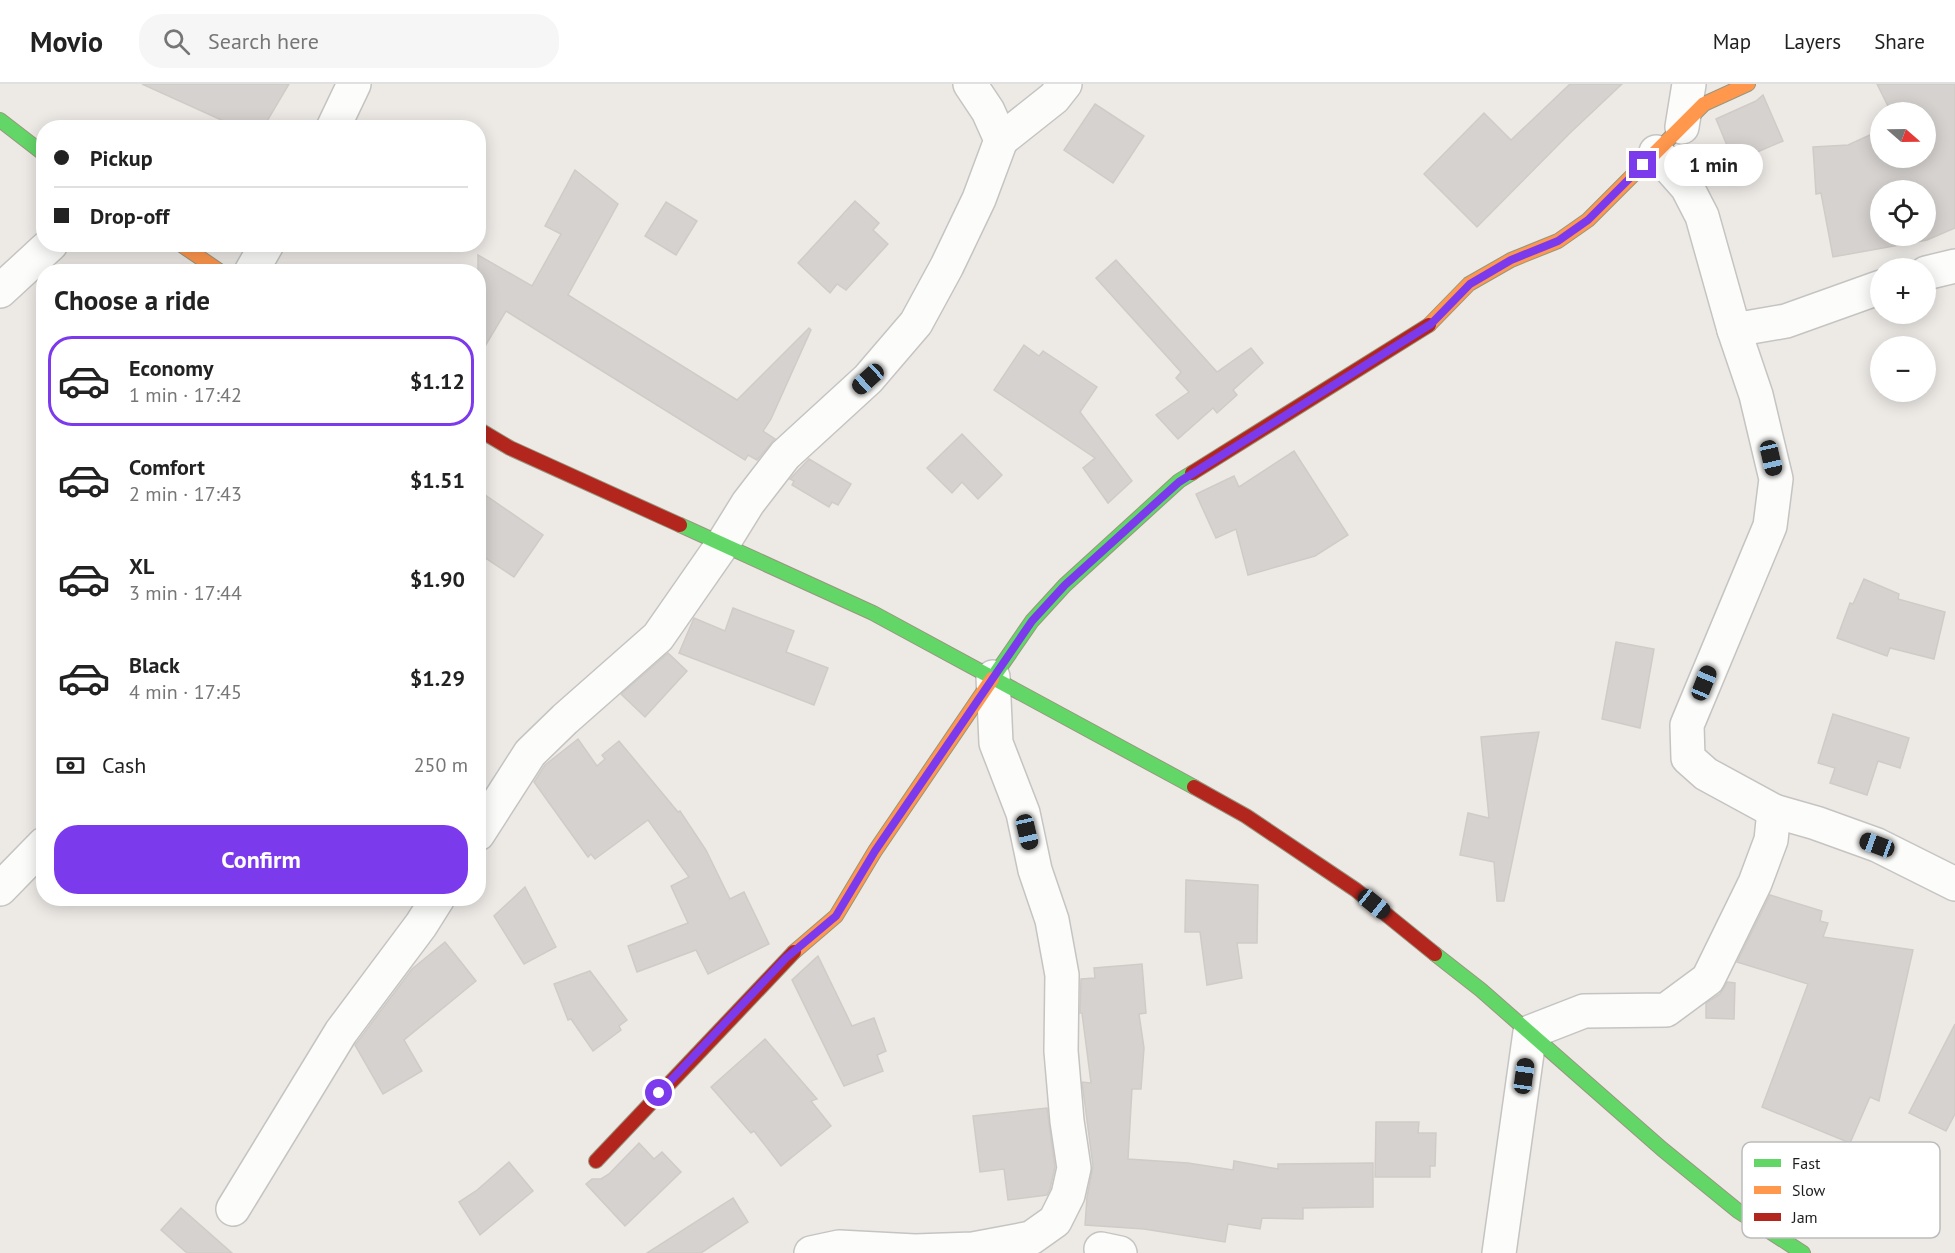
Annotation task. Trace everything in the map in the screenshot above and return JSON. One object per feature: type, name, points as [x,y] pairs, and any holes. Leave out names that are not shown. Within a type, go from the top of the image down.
[{"type":"street","points":[[337,120],[354,84]]},
{"type":"street","points":[[970,84],[988,111],[1001,140]]},
{"type":"street","points":[[486,822],[531,753],[565,719],[657,637],[722,545],[748,503],[785,455],[868,379],[915,323],[947,266],[979,200],[1001,140],[1054,98],[1065,84]]},
{"type":"street","points":[[1682,127],[1689,84]]},
{"type":"street","points":[[596,1161],[786,958],[836,916],[875,851],[993,677],[1032,621],[1065,585],[1179,482],[1431,324],[1470,284],[1511,260],[1558,241],[1588,220],[1704,104],[1748,84]]},
{"type":"street","points":[[0,120],[36,148]]},
{"type":"street","points":[[1656,152],[1687,187],[1702,216],[1734,330],[1756,395],[1776,479],[1770,526],[1687,725],[1688,758],[1706,774],[1774,811],[1877,845],[1955,884]]},
{"type":"street","points":[[0,291],[42,252]]},
{"type":"street","points":[[192,252],[209,264]]},
{"type":"street","points":[[1936,271],[1955,266]]},
{"type":"street","points":[[1734,330],[1786,321],[1870,291]]},
{"type":"street","points":[[486,434],[510,448],[873,613],[1246,816],[1356,890],[1481,990],[1662,1149],[1742,1214]]},
{"type":"street","points":[[811,1253],[839,1247],[915,1251],[973,1249],[1031,1238],[1055,1221],[1068,1195],[1074,1168],[1061,1051],[1062,975],[1052,920],[1035,870],[1023,813],[996,743],[993,677]]},
{"type":"street","points":[[1530,1032],[1584,1011],[1666,1010],[1708,979],[1755,883],[1771,840],[1774,811]]},
{"type":"street","points":[[0,889],[36,852]]},
{"type":"street","points":[[233,1209],[341,1032],[433,906]]},
{"type":"street","points":[[1499,1253],[1530,1032]]},
{"type":"street","points":[[1780,1238],[1803,1253]]},
{"type":"building","points":[[142,84],[289,84],[268,120],[221,120]]},
{"type":"building","points":[[1570,84],[1622,84],[1477,227],[1424,174],[1484,113],[1511,140]]},
{"type":"building","points":[[1877,84],[1955,84],[1955,228],[1936,236],[1936,180],[1870,180],[1870,246],[1894,246],[1833,257],[1821,193],[1816,194],[1813,147],[1848,145],[1870,135],[1870,168],[1936,168],[1936,102],[1886,102]]},
{"type":"building","points":[[1763,95],[1783,141],[1734,162],[1716,119],[1756,101]]},
{"type":"building","points":[[1095,104],[1144,136],[1113,183],[1064,150]]},
{"type":"building","points":[[575,170],[618,204],[568,295],[737,400],[809,328],[811,330],[771,419],[763,431],[775,439],[757,460],[748,455],[745,460],[506,311],[486,345],[486,264],[478,264],[478,255],[532,286],[561,234],[545,226]]},
{"type":"building","points":[[855,201],[879,223],[873,230],[888,244],[846,290],[837,284],[830,293],[798,263]]},
{"type":"building","points":[[666,202],[697,221],[676,255],[645,236]]},
{"type":"building","points":[[1116,260],[1217,372],[1251,348],[1263,363],[1233,390],[1237,395],[1217,413],[1213,408],[1178,439],[1156,415],[1189,392],[1176,378],[1181,372],[1096,278]]},
{"type":"building","points":[[1024,345],[1039,356],[1043,351],[1097,387],[1080,412],[1132,481],[1108,503],[1083,468],[1095,458],[994,390]]},
{"type":"building","points":[[962,434],[1002,475],[978,499],[962,482],[952,493],[927,468]]},
{"type":"building","points":[[1294,451],[1348,535],[1315,556],[1248,575],[1236,529],[1216,538],[1196,494],[1234,476],[1239,487]]},
{"type":"building","points":[[809,459],[851,484],[838,505],[832,502],[829,507],[792,485],[794,481],[790,479]]},
{"type":"building","points":[[486,496],[543,535],[514,577],[486,558]]},
{"type":"building","points":[[1864,579],[1899,594],[1898,599],[1945,612],[1934,659],[1890,648],[1887,656],[1837,638],[1850,603],[1853,604]]},
{"type":"building","points":[[733,608],[794,631],[786,652],[828,668],[814,705],[679,653],[694,618],[725,631]]},
{"type":"building","points":[[1616,642],[1654,649],[1640,728],[1602,719]]},
{"type":"building","points":[[668,653],[687,671],[645,717],[621,694]]},
{"type":"building","points":[[1833,714],[1909,738],[1900,768],[1878,761],[1867,795],[1830,783],[1835,768],[1818,763]]},
{"type":"building","points":[[1539,732],[1504,901],[1497,901],[1494,862],[1460,855],[1468,813],[1489,818],[1481,737]]},
{"type":"building","points":[[578,739],[597,766],[605,759],[602,755],[619,741],[678,812],[680,811],[706,850],[730,899],[744,892],[769,944],[708,974],[696,950],[637,972],[628,946],[688,923],[671,886],[689,877],[648,820],[595,859],[591,854],[588,857],[534,782],[545,765]]},
{"type":"building","points":[[1186,880],[1258,885],[1257,943],[1237,943],[1242,978],[1207,985],[1200,932],[1185,932]]},
{"type":"building","points":[[525,887],[556,947],[524,964],[494,916]]},
{"type":"building","points":[[1770,895],[1822,911],[1820,921],[1828,923],[1823,937],[1913,950],[1879,1101],[1870,1097],[1850,1142],[1762,1107],[1808,984],[1737,962]]},
{"type":"building","points":[[445,942],[476,981],[404,1040],[422,1071],[383,1094],[355,1045],[412,969]]},
{"type":"building","points":[[818,956],[852,1026],[874,1018],[886,1051],[877,1055],[883,1071],[844,1086],[792,980]]},
{"type":"building","points":[[1142,964],[1146,1013],[1139,1014],[1144,1048],[1141,1089],[1132,1089],[1128,1159],[1188,1163],[1233,1170],[1234,1161],[1278,1169],[1278,1164],[1373,1163],[1373,1207],[1303,1208],[1303,1219],[1262,1218],[1260,1229],[1228,1224],[1225,1242],[1144,1229],[1085,1225],[1093,1166],[1082,1082],[1091,1083],[1082,1013],[1080,1013],[1081,979],[1095,978],[1094,968]]},
{"type":"building","points":[[590,971],[627,1020],[619,1026],[621,1030],[593,1051],[571,1019],[568,1020],[554,984]]},
{"type":"building","points":[[1727,982],[1735,983],[1734,1019],[1706,1018],[1706,1003],[1720,994]]},
{"type":"building","points":[[1955,1024],[1955,1114],[1946,1131],[1909,1113]]},
{"type":"building","points":[[765,1039],[817,1099],[811,1101],[831,1126],[781,1166],[754,1131],[751,1133],[711,1087]]},
{"type":"building","points":[[1047,1108],[1055,1167],[1050,1189],[1047,1195],[1008,1200],[1004,1169],[980,1172],[973,1116]]},
{"type":"building","points":[[1376,1122],[1419,1122],[1418,1133],[1436,1133],[1435,1166],[1430,1166],[1430,1177],[1375,1177]]},
{"type":"building","points":[[639,1143],[654,1159],[662,1152],[681,1172],[625,1226],[586,1184],[592,1179],[601,1179],[609,1174]]},
{"type":"building","points":[[509,1162],[533,1191],[480,1235],[459,1202],[476,1191]]},
{"type":"building","points":[[733,1198],[748,1222],[701,1253],[647,1253]]},
{"type":"building","points":[[181,1208],[232,1253],[187,1253],[161,1230]]},
{"type":"traffic: fast","points":[[0,120],[36,148]]},
{"type":"traffic: fast","points":[[992,679],[1032,621],[1065,585],[1179,481],[1192,473]]},
{"type":"traffic: fast","points":[[680,525],[873,613],[1194,787]]},
{"type":"traffic: fast","points":[[1435,954],[1481,990],[1662,1149],[1742,1214]]},
{"type":"traffic: fast","points":[[1780,1238],[1803,1253]]},
{"type":"traffic: slow","points":[[1429,325],[1469,284],[1511,260],[1558,241],[1588,220],[1704,104],[1748,84]]},
{"type":"traffic: slow","points":[[192,252],[209,264]]},
{"type":"traffic: slow","points":[[794,952],[836,916],[875,851],[992,679]]},
{"type":"traffic: jam","points":[[1192,473],[1429,325]]},
{"type":"traffic: jam","points":[[486,434],[510,448],[680,525]]},
{"type":"traffic: jam","points":[[1194,787],[1246,816],[1356,890],[1435,954]]},
{"type":"traffic: jam","points":[[596,1161],[794,952]]},
{"type":"route","points":[[659,1093],[786,958],[836,916],[875,851],[1032,621],[1065,585],[1179,482],[1276,419],[1344,380],[1431,324],[1470,284],[1511,260],[1558,241],[1588,220],[1643,165]]}]
